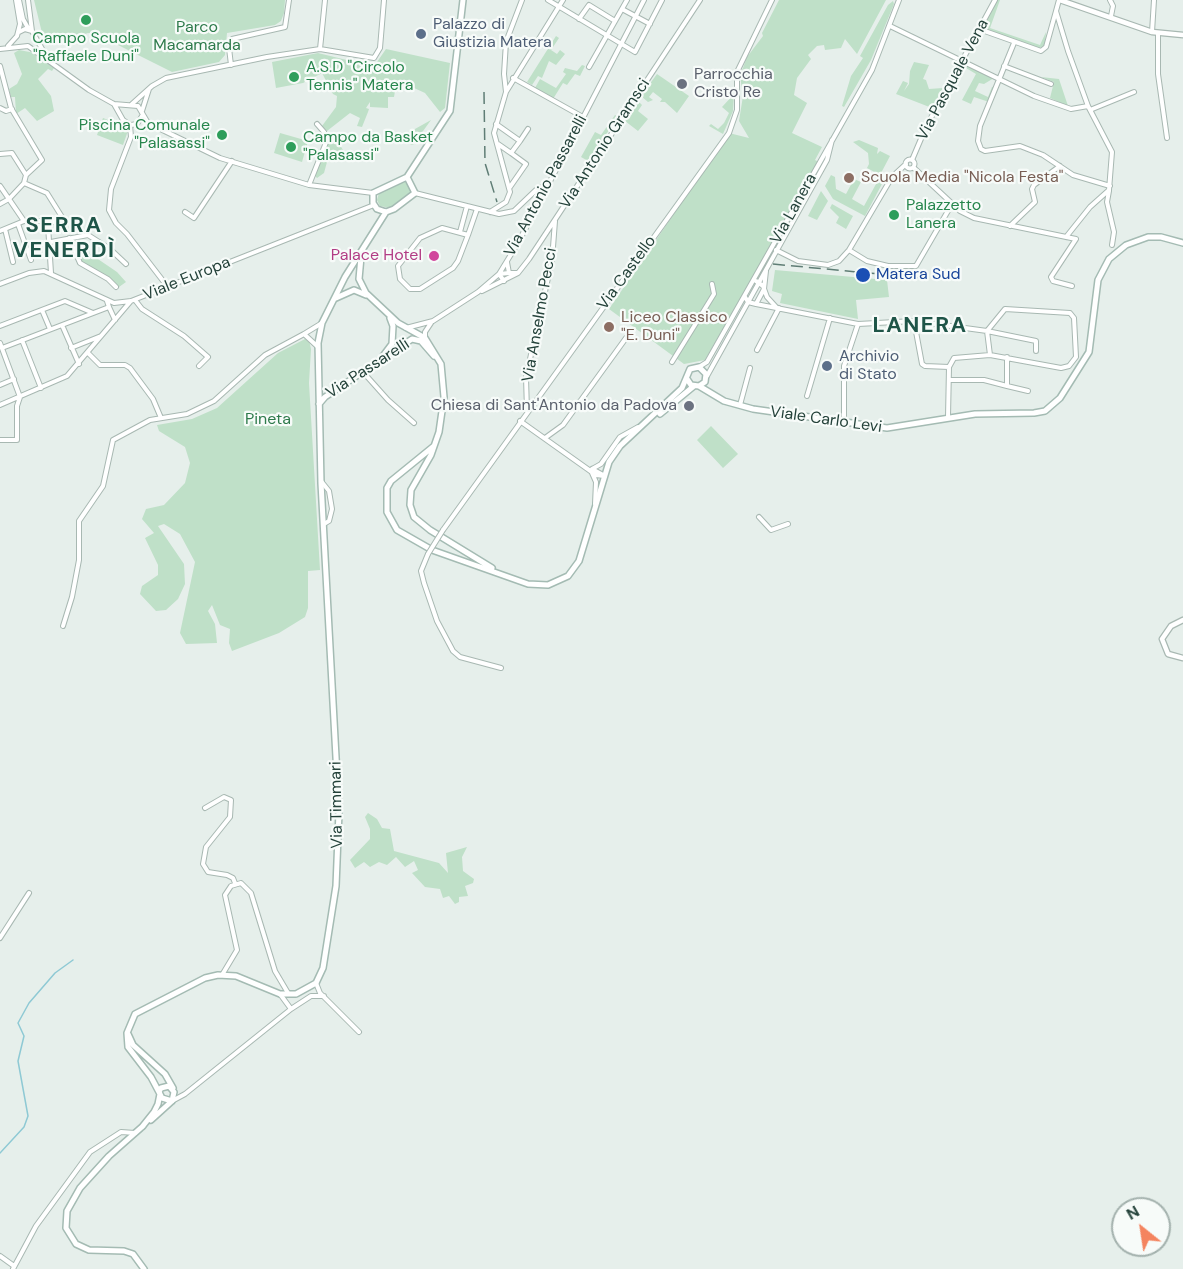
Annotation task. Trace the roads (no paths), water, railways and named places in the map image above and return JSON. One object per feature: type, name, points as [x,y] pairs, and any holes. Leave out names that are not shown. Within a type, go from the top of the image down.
[{"type":"main road","points":[[386,212],[374,205],[373,193],[407,177],[450,111],[463,0]]},
{"type":"main road","points":[[334,299],[386,212],[415,193],[407,177]]},
{"type":"main road","name":"Viale Carlo Levi","points":[[687,379],[696,386],[740,406],[796,417],[887,428],[948,417],[990,413],[1034,413],[1053,405],[1085,361],[1089,352],[1098,280],[1109,260],[1126,245],[1148,237],[1161,237],[1183,243]]},
{"type":"main road","points":[[362,251],[359,279],[372,300]]},
{"type":"main road","points":[[334,299],[354,290],[372,300],[405,328],[425,338],[435,351],[442,370],[444,397],[439,432],[411,490],[410,505],[414,517],[430,530],[501,573]]},
{"type":"main road","name":"Via Timmari","points":[[316,983],[321,975],[329,941],[337,878],[339,812],[317,406],[318,347],[322,323],[334,299]]},
{"type":"main road","points":[[378,362],[392,344],[393,326],[389,315]]},
{"type":"main road","name":"Via Passarelli","points":[[317,406],[330,393],[407,342],[416,339],[431,351],[442,370]]},
{"type":"main road","points":[[653,417],[682,388],[690,369],[699,367],[716,396]]},
{"type":"main road","points":[[434,446],[391,481],[387,488],[386,504],[391,522],[403,536],[421,545],[538,586],[558,582],[568,576],[579,561],[605,476],[620,446],[641,426],[706,378]]},
{"type":"main road","points":[[318,383],[323,392],[330,393]]},
{"type":"main road","points":[[172,1101],[166,1100],[159,1094],[151,1077],[128,1047],[127,1033],[135,1014],[144,1007],[205,978],[222,975],[236,976],[280,994],[289,995],[302,993],[316,983]]},
{"type":"main road","points":[[127,1033],[134,1045],[165,1074],[173,1090],[172,1101],[109,1156],[80,1188],[67,1211],[66,1228],[76,1244],[89,1250],[132,1254],[144,1269]]},
{"type":"main road","points":[[142,1127],[154,1112],[159,1094],[165,1085],[173,1090]]},
{"type":"street","points":[[18,0],[23,19],[48,59]]},
{"type":"street","points":[[18,0],[20,19],[18,34],[21,45]]},
{"type":"street","points":[[28,0],[30,30]]},
{"type":"street","points":[[231,64],[229,48],[232,39],[285,27],[289,0]]},
{"type":"street","points":[[320,49],[325,0]]},
{"type":"street","points":[[0,49],[28,46],[89,90],[114,104],[125,106],[166,78],[231,64],[320,49],[374,58],[380,48],[384,0]]},
{"type":"street","points":[[506,92],[504,74],[506,42],[522,0]]},
{"type":"street","points":[[548,0],[635,52],[662,0]]},
{"type":"street","points":[[509,188],[497,144],[495,123],[512,78],[563,0]]},
{"type":"street","points":[[589,67],[627,0]]},
{"type":"street","name":"Via Antonio Passarelli","points":[[405,328],[433,321],[478,292],[498,274],[507,261],[644,0]]},
{"type":"street","name":"Via Antonio Gramsci","points":[[478,292],[518,273],[700,0]]},
{"type":"street","name":"Via Castello","points":[[501,668],[460,657],[453,651],[437,621],[424,583],[422,571],[428,554],[520,421],[729,133],[737,110],[737,72],[772,0]]},
{"type":"street","name":"Via Lanera","points":[[699,367],[707,362],[872,70],[899,0]]},
{"type":"street","name":"Via Pasquale Vena","points":[[849,250],[892,177],[912,160],[926,127],[964,61],[995,0]]},
{"type":"street","points":[[980,29],[1035,50],[1045,49],[1059,0],[1155,32],[1183,35]]},
{"type":"street","points":[[1110,0],[1113,6],[1111,16]]},
{"type":"street","points":[[1154,0],[1158,74],[1167,138]]},
{"type":"street","points":[[579,19],[589,4],[615,21]]},
{"type":"street","points":[[622,9],[650,24]]},
{"type":"street","points":[[1056,10],[1089,108],[1112,152],[1107,202],[1114,232],[1112,245]]},
{"type":"street","points":[[890,26],[998,80],[1071,109],[1089,108],[1134,92]]},
{"type":"street","points":[[6,47],[18,34],[30,30]]},
{"type":"street","points":[[28,46],[35,38]]},
{"type":"street","points":[[1014,43],[980,126],[978,141],[981,149],[985,151],[1020,146],[1043,155],[1088,182],[1110,186]]},
{"type":"street","points":[[0,66],[12,109],[42,160],[26,175],[24,183],[9,199],[0,204]]},
{"type":"street","points":[[1004,66],[1051,84]]},
{"type":"street","points":[[512,78],[583,117]]},
{"type":"street","points":[[130,125],[140,122],[149,88]]},
{"type":"street","points":[[114,104],[121,117],[130,125],[131,137],[109,195],[109,210],[116,223],[167,286]]},
{"type":"street","points":[[131,104],[138,106],[148,123],[186,144],[232,161],[309,185],[373,193]]},
{"type":"street","points":[[121,117],[125,106]]},
{"type":"street","points":[[0,108],[6,111],[12,109]]},
{"type":"street","points":[[495,123],[520,141]]},
{"type":"street","points":[[309,185],[327,140],[317,124]]},
{"type":"street","points":[[511,153],[528,129]]},
{"type":"street","name":"Via Lanera","points":[[706,378],[827,160],[833,136]]},
{"type":"street","points":[[490,212],[506,202],[509,188],[526,164],[497,144]]},
{"type":"street","points":[[0,154],[12,153],[26,175]]},
{"type":"street","name":"Via Pasquale Vena","points":[[912,160],[915,163],[914,168]]},
{"type":"street","points":[[185,212],[194,218],[232,161]]},
{"type":"street","points":[[906,164],[909,169],[914,168],[952,204],[974,218],[1076,239],[1051,277],[1053,281],[1072,286]]},
{"type":"street","points":[[1010,226],[1035,202],[1032,189],[1034,185],[1060,166]]},
{"type":"street","points":[[24,183],[47,193],[62,217],[48,225]]},
{"type":"street","points":[[415,193],[490,212],[514,211],[537,190],[547,185]]},
{"type":"street","points":[[0,186],[24,221]]},
{"type":"street","points":[[1066,237],[1110,186]]},
{"type":"street","points":[[772,247],[798,261],[828,265],[843,258],[849,250],[867,261],[888,267],[916,266],[952,204]]},
{"type":"street","name":"Viale Europa","points":[[51,273],[120,304],[133,301],[374,205]]},
{"type":"street","points":[[460,232],[467,206]]},
{"type":"street","points":[[468,235],[442,228],[420,238],[398,266],[400,279],[410,289],[416,290],[453,268],[468,235],[477,209]]},
{"type":"street","name":"Via Anselmo Pecci","points":[[530,428],[526,413],[526,377],[552,260],[555,219]]},
{"type":"street","points":[[0,284],[29,273],[51,273],[51,242],[48,225],[43,221],[24,221],[2,230],[13,262]]},
{"type":"street","points":[[18,224],[31,260]]},
{"type":"street","points":[[51,242],[88,235],[126,264]]},
{"type":"street","points":[[69,238],[80,264],[108,279],[116,287]]},
{"type":"street","points":[[507,261],[509,273]]},
{"type":"street","name":"Via Lanera","points":[[756,304],[764,289],[767,268]]},
{"type":"street","points":[[498,274],[518,273]]},
{"type":"street","points":[[498,274],[504,281]]},
{"type":"street","points":[[753,281],[759,282],[766,297],[778,308]]},
{"type":"street","points":[[672,362],[714,294],[712,284]]},
{"type":"street","points":[[744,296],[748,302],[756,304],[858,324],[914,321],[987,331],[1036,341],[1036,351]]},
{"type":"street","points":[[0,326],[65,300],[93,313]]},
{"type":"street","points":[[107,300],[115,320]]},
{"type":"street","points":[[0,405],[68,376],[133,301],[184,336],[208,357],[199,366]]},
{"type":"street","points":[[0,440],[17,440],[17,406],[20,397],[1,345],[22,340],[109,307]]},
{"type":"street","points":[[757,350],[778,308]]},
{"type":"street","points":[[948,417],[949,367],[954,358],[990,355],[1061,368],[1069,366],[1076,357],[1075,324],[1070,313],[1005,309],[987,331],[990,355]]},
{"type":"street","points":[[42,310],[50,329]]},
{"type":"street","points":[[807,396],[830,318]]},
{"type":"street","points":[[425,338],[425,332],[433,321]]},
{"type":"street","points":[[914,321],[922,364],[949,367]]},
{"type":"street","points":[[63,626],[72,597],[79,560],[79,521],[103,486],[112,443],[144,423],[187,414],[222,396],[265,355],[322,323]]},
{"type":"street","points":[[844,422],[844,366],[858,324]]},
{"type":"street","points":[[62,325],[79,364]]},
{"type":"street","points":[[304,334],[318,347]]},
{"type":"street","points":[[71,348],[103,335]]},
{"type":"street","points":[[545,438],[563,425],[626,338]]},
{"type":"street","points":[[22,340],[40,388]]},
{"type":"street","points":[[88,353],[100,365],[125,365],[130,368],[153,399],[160,418]]},
{"type":"street","points":[[1007,357],[1007,386]]},
{"type":"street","points":[[0,362],[7,360]]},
{"type":"street","points":[[740,406],[750,368]]},
{"type":"street","points":[[363,372],[388,400],[414,423]]},
{"type":"street","points":[[0,385],[15,379]]},
{"type":"street","points":[[949,380],[984,380],[1028,391]]},
{"type":"street","points":[[520,421],[600,477],[605,476]]},
{"type":"street","points":[[592,471],[601,465],[620,437],[641,426]]},
{"type":"street","points":[[592,471],[596,482],[594,499],[596,506]]},
{"type":"street","points":[[321,480],[329,491],[332,508],[329,520],[323,525]]},
{"type":"street","points":[[759,517],[771,530],[788,524]]},
{"type":"street","points":[[1183,621],[1171,626],[1162,639],[1168,654],[1183,658]]},
{"type":"street","points":[[205,808],[224,797],[231,800],[230,817],[206,847],[203,864],[208,872],[227,875],[236,883],[245,885],[251,893],[275,971],[289,995]]},
{"type":"street","points":[[222,975],[237,950],[225,896],[236,883]]},
{"type":"street","points":[[0,938],[29,893]]},
{"type":"street","points":[[316,983],[324,996],[359,1032]]},
{"type":"street","points":[[280,994],[291,1009]]},
{"type":"street","points":[[172,1101],[185,1094],[291,1009],[311,996],[324,996]]},
{"type":"street","points":[[173,1090],[185,1094]]},
{"type":"street","points":[[0,1257],[14,1268],[36,1226],[90,1152],[121,1132],[135,1133]]},
{"type":"waterway","points":[[0,1153],[24,1127],[28,1116],[18,1061],[24,1036],[18,1023],[29,1003],[55,973],[73,960]]},
{"type":"railway","points":[[484,92],[485,163],[497,202]]},
{"type":"railway","points":[[773,264],[921,278]]},
{"type":"place","name":"Campo Scuola \"Raffaele Duni\"","points":[[86,20]]},
{"type":"place","name":"Palazzo di Giustizia Matera","points":[[421,34]]},
{"type":"place","name":"A.S.D \"Circolo Tennis\" Matera","points":[[294,77]]},
{"type":"place","name":"Parrocchia Cristo Re","points":[[682,84]]},
{"type":"place","name":"Piscina Comunale \"Palasassi\"","points":[[222,135]]},
{"type":"place","name":"Campo da Basket \"Palasassi\"","points":[[291,147]]},
{"type":"place","name":"Scuola Media \"Nicola Festa\"","points":[[849,178]]},
{"type":"place","name":"Palazzetto Lanera","points":[[894,215]]},
{"type":"place","name":"Palace Hotel","points":[[434,256]]},
{"type":"place","name":"Matera Sud","points":[[863,275]]},
{"type":"place","name":"Liceo Classico \"E. Duni\"","points":[[609,327]]},
{"type":"place","name":"Archivio di Stato","points":[[827,366]]},
{"type":"place","name":"Chiesa di Sant'Antonio da Padova","points":[[689,406]]},
{"type":"district","name":"SERRA VENERDÌ","points":[[64,238]]},
{"type":"district","name":"LANERA","points":[[920,326]]},
{"type":"park label","name":"Parco Macamarda","points":[[197,37]]},
{"type":"park label","name":"Pineta","points":[[268,420]]}]
